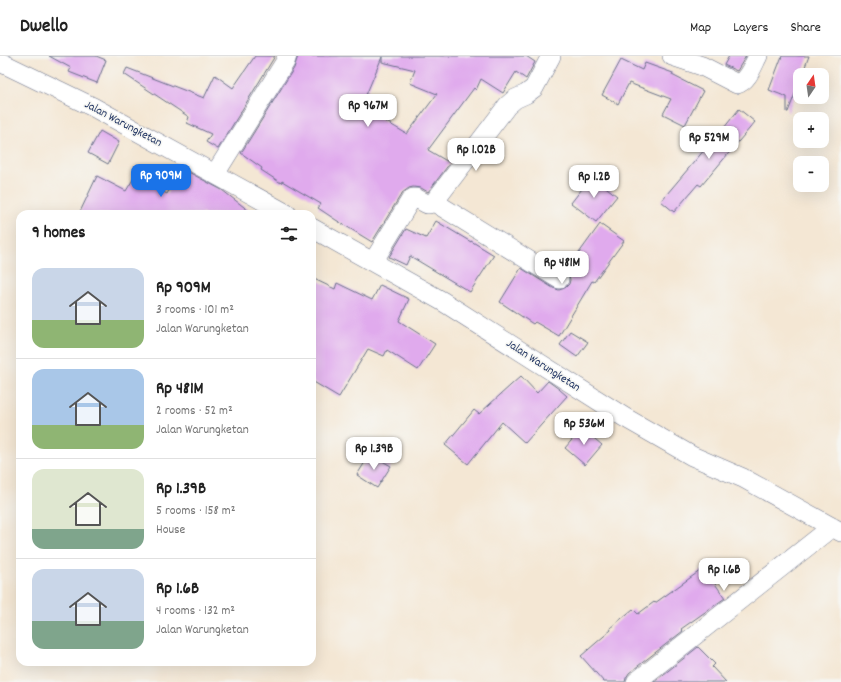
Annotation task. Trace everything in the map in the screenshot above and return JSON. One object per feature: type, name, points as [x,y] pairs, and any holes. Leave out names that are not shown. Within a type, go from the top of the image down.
[{"type":"street","points":[[215,174],[285,62],[287,56]]},
{"type":"street","points":[[373,262],[410,201],[413,198],[416,198],[427,204],[434,202],[507,106],[515,99],[534,88],[550,56]]},
{"type":"street","points":[[672,56],[702,66],[737,84],[742,82],[747,77],[758,56]]},
{"type":"street","name":"Jalan Warungketan","points":[[0,62],[93,107],[280,210]]},
{"type":"street","points":[[434,202],[559,279]]},
{"type":"street","name":"Jalan Warungketan","points":[[316,230],[442,301],[637,425],[692,456],[743,478],[837,529]]},
{"type":"street","points":[[636,682],[837,529]]},
{"type":"building","points":[[49,56],[96,56],[106,60],[97,83],[69,72],[71,68]]},
{"type":"building","points":[[255,56],[275,56],[218,149],[206,142],[211,134],[187,123],[189,117],[124,74],[127,68],[204,98],[215,75],[233,88]]},
{"type":"building","points":[[298,56],[526,56],[535,62],[526,79],[516,72],[503,93],[481,79],[476,90],[474,88],[428,150],[450,163],[428,192],[421,188],[413,187],[402,193],[372,242],[318,208],[321,204],[282,181],[281,183],[261,170],[262,168],[241,153],[294,68]],"holes":[[[382,57],[382,62],[415,70],[410,83],[437,94],[407,134],[361,107]]]},
{"type":"building","points":[[729,56],[746,56],[737,71],[724,65]]},
{"type":"building","points":[[782,56],[809,56],[805,68],[793,68],[793,99],[788,112],[787,97],[769,90]]},
{"type":"building","points":[[621,60],[642,70],[645,63],[673,73],[672,75],[703,91],[685,125],[663,114],[671,99],[629,83],[618,104],[602,95]]},
{"type":"building","points":[[739,109],[755,122],[701,186],[698,184],[674,212],[661,201],[711,142],[712,143]]},
{"type":"building","points":[[100,131],[119,142],[108,164],[88,153]]},
{"type":"building","points":[[181,168],[222,190],[248,210],[81,210],[97,176],[126,191],[135,176],[167,194]]},
{"type":"building","points":[[592,176],[617,196],[596,222],[571,203]]},
{"type":"building","points":[[436,221],[494,255],[470,292],[410,256],[406,265],[389,257],[406,229],[426,238]]},
{"type":"building","points":[[600,224],[624,241],[594,282],[592,281],[559,336],[535,322],[533,324],[500,302],[521,268],[553,288],[559,290],[565,288],[569,284],[570,280],[569,274],[566,271]]},
{"type":"building","points":[[316,280],[335,289],[337,283],[372,300],[380,285],[409,299],[399,321],[435,344],[418,370],[387,350],[384,356],[368,349],[339,397],[316,383]]},
{"type":"building","points":[[570,331],[588,342],[577,357],[560,345]]},
{"type":"building","points":[[521,376],[537,393],[548,381],[567,396],[525,443],[502,422],[468,464],[445,445],[474,410],[479,414]]},
{"type":"building","points":[[582,428],[602,445],[585,465],[565,448]]},
{"type":"building","points":[[370,454],[391,466],[377,488],[357,475]]},
{"type":"building","points":[[704,568],[725,598],[681,629],[683,631],[629,673],[625,682],[604,682],[581,656],[611,630],[610,628],[633,609],[638,614]]},
{"type":"building","points":[[698,647],[715,664],[712,667],[726,682],[654,682]]}]
